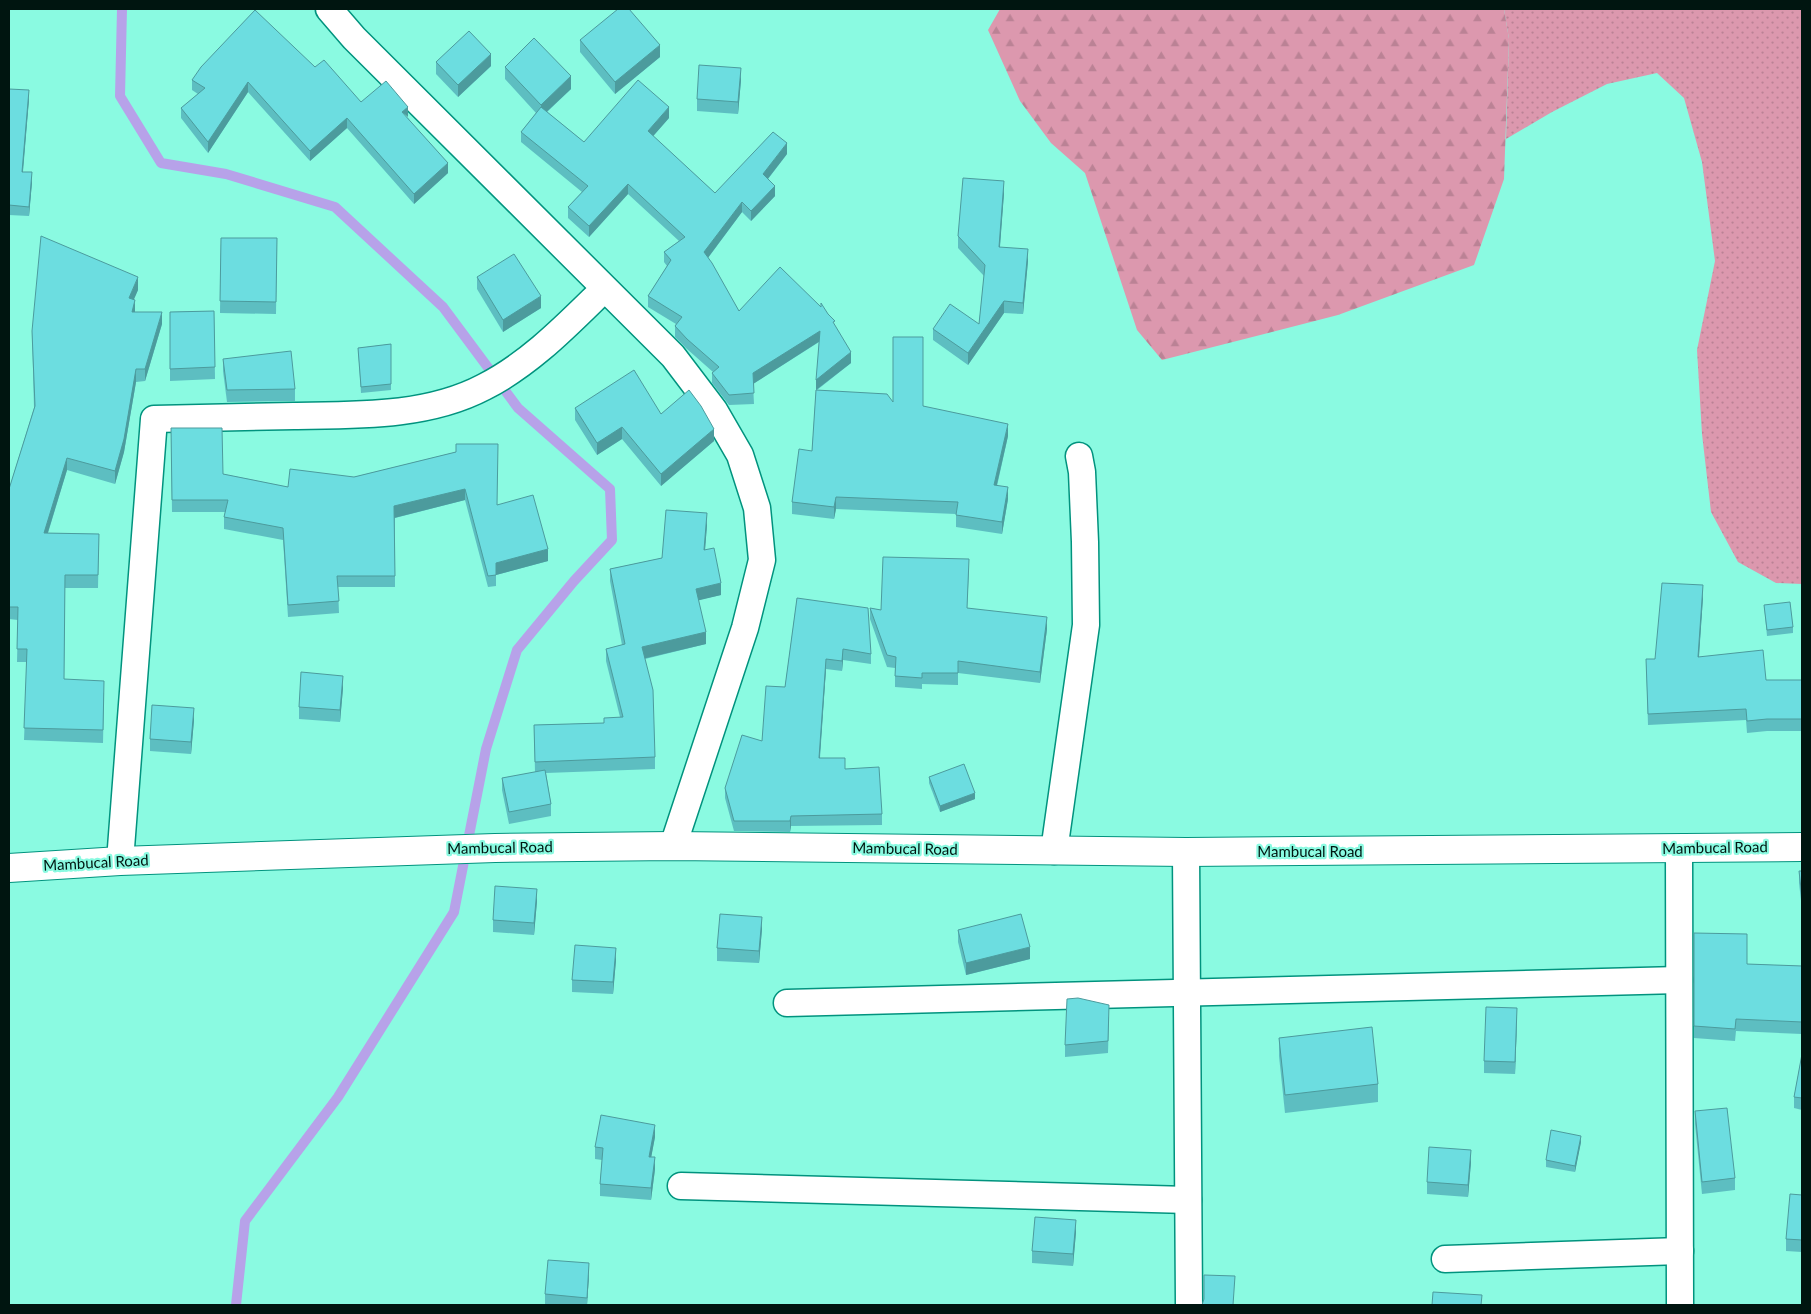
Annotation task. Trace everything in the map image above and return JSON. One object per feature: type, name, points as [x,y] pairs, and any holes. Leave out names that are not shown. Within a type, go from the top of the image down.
[{"type":"main road","name":"Mambucal Road","points":[[9,868],[120,861],[495,848],[673,846],[1186,852],[1802,847]]},
{"type":"street","points":[[328,9],[354,38],[673,356],[714,410],[740,455],[758,508],[762,560],[745,628],[673,846]]},
{"type":"street","points":[[120,861],[154,419],[348,415],[413,409],[458,398],[484,387],[512,370],[549,343],[604,288]]},
{"type":"street","points":[[1054,851],[1086,625],[1085,542],[1082,472],[1079,456]]},
{"type":"street","points":[[1679,849],[1680,1305]]},
{"type":"street","points":[[1186,852],[1189,1305]]},
{"type":"street","points":[[787,1004],[1680,980]]},
{"type":"street","points":[[681,1186],[1188,1200]]},
{"type":"street","points":[[1445,1259],[1680,1251]]},
{"type":"green space","points":[[1000,9],[1504,9],[1509,39],[1504,179],[1474,265],[1338,315],[1162,360],[1137,330],[1085,173],[1051,143],[1020,101],[988,30]]},
{"type":"green space","points":[[1504,9],[1802,9],[1802,584],[1776,583],[1738,562],[1711,512],[1702,434],[1697,350],[1715,261],[1702,162],[1684,98],[1657,73],[1607,84],[1552,112],[1506,139],[1509,39]]},
{"type":"building","points":[[618,9],[629,9],[660,45],[615,82],[580,40]]},
{"type":"building","points":[[255,10],[315,67],[324,60],[361,102],[386,81],[408,107],[402,112],[448,163],[414,194],[347,118],[310,151],[248,82],[208,142],[181,108],[205,88],[192,80],[201,67]]},
{"type":"building","points":[[469,31],[491,54],[458,85],[436,62]]},
{"type":"building","points":[[534,38],[571,76],[541,105],[505,67]]},
{"type":"building","points":[[699,65],[741,68],[738,102],[697,99]]},
{"type":"building","points":[[638,80],[669,107],[648,131],[715,193],[773,132],[787,143],[763,174],[775,186],[751,211],[742,202],[704,252],[739,311],[780,267],[821,307],[821,303],[835,321],[833,322],[851,352],[816,380],[820,331],[753,373],[754,393],[729,395],[712,373],[719,367],[675,326],[682,317],[648,296],[671,260],[664,252],[685,237],[628,184],[589,226],[568,207],[588,186],[521,132],[541,107],[584,142]]},
{"type":"building","points":[[9,89],[29,90],[22,172],[32,172],[29,207],[9,205]]},
{"type":"building","points":[[963,178],[1004,181],[999,247],[1028,249],[1023,303],[1004,301],[968,353],[933,329],[950,304],[979,324],[985,265],[958,236]]},
{"type":"building","points":[[41,236],[138,277],[129,298],[135,300],[132,312],[162,312],[145,369],[136,369],[124,439],[115,471],[67,458],[44,533],[99,534],[98,575],[65,575],[64,679],[104,681],[103,730],[24,728],[27,649],[17,649],[18,607],[9,607],[9,489],[35,406],[32,331]]},
{"type":"building","points":[[221,238],[277,238],[276,302],[220,301]]},
{"type":"building","points":[[514,254],[541,296],[503,320],[477,277]]},
{"type":"building","points":[[214,311],[215,367],[170,369],[170,312]]},
{"type":"building","points":[[893,337],[923,337],[923,406],[1008,424],[994,485],[1008,487],[1002,522],[956,515],[958,502],[836,497],[834,507],[792,502],[799,449],[812,451],[816,390],[887,394],[893,402]]},
{"type":"building","points":[[391,344],[391,384],[361,387],[358,348]]},
{"type":"building","points":[[291,351],[295,389],[227,390],[223,359]]},
{"type":"building","points":[[634,370],[661,414],[689,390],[714,429],[661,474],[622,427],[597,443],[575,408]]},
{"type":"building","points":[[171,428],[222,428],[223,474],[288,487],[290,469],[354,477],[456,452],[456,444],[498,444],[497,505],[533,495],[548,549],[496,563],[496,575],[488,576],[465,489],[394,506],[395,576],[337,576],[339,601],[288,605],[283,528],[224,517],[228,500],[172,500]]},
{"type":"building","points":[[666,510],[707,513],[704,550],[714,548],[721,583],[696,589],[706,632],[642,647],[653,690],[655,757],[535,762],[534,725],[604,723],[604,718],[623,717],[606,649],[625,644],[610,569],[662,558]]},
{"type":"building","points":[[883,557],[969,559],[967,608],[1047,617],[1040,672],[958,661],[958,673],[922,673],[922,678],[895,676],[896,657],[887,655],[870,608],[881,610]]},
{"type":"building","points":[[1662,583],[1703,585],[1698,657],[1763,650],[1766,680],[1802,680],[1802,719],[1747,721],[1746,709],[1648,714],[1646,659],[1655,659]]},
{"type":"building","points":[[797,598],[868,608],[871,654],[843,649],[842,661],[826,659],[819,758],[845,758],[845,769],[879,767],[882,814],[791,816],[790,821],[734,821],[725,788],[742,735],[762,741],[766,686],[785,687]]},
{"type":"building","points":[[1790,602],[1793,627],[1767,630],[1764,605]]},
{"type":"building","points":[[301,672],[343,676],[340,710],[299,707]]},
{"type":"building","points":[[152,705],[194,708],[191,742],[150,739]]},
{"type":"building","points":[[964,764],[975,793],[940,806],[929,777]]},
{"type":"building","points":[[545,770],[551,804],[509,812],[502,778]]},
{"type":"building","points":[[1799,871],[1802,871],[1802,897]]},
{"type":"building","points":[[495,886],[537,889],[534,923],[493,920]]},
{"type":"building","points":[[720,914],[762,917],[759,951],[717,948]]},
{"type":"building","points":[[1021,914],[1030,947],[966,963],[958,930]]},
{"type":"building","points":[[1694,933],[1747,934],[1747,964],[1802,966],[1802,1022],[1736,1019],[1735,1029],[1694,1026]]},
{"type":"building","points":[[575,945],[616,948],[613,982],[572,980]]},
{"type":"building","points":[[1078,998],[1109,1005],[1108,1041],[1065,1045],[1067,999]]},
{"type":"building","points":[[1486,1007],[1517,1008],[1515,1062],[1484,1061]]},
{"type":"building","points":[[1372,1027],[1378,1084],[1285,1095],[1279,1038]]},
{"type":"building","points":[[1802,1054],[1802,1098],[1794,1097]]},
{"type":"building","points":[[1727,1108],[1735,1178],[1702,1182],[1695,1111]]},
{"type":"building","points":[[601,1115],[655,1125],[649,1157],[655,1157],[651,1188],[600,1184],[603,1148],[595,1147]]},
{"type":"building","points":[[1551,1130],[1581,1136],[1575,1166],[1546,1160]]},
{"type":"building","points":[[1429,1147],[1471,1150],[1468,1185],[1427,1182]]},
{"type":"building","points":[[1790,1194],[1802,1195],[1802,1240],[1786,1239]]},
{"type":"building","points":[[1035,1217],[1076,1220],[1073,1254],[1032,1251]]},
{"type":"building","points":[[548,1260],[589,1263],[587,1298],[545,1294]]},
{"type":"building","points":[[1204,1275],[1235,1276],[1233,1305],[1202,1305],[1204,1299]]},
{"type":"building","points":[[1433,1292],[1482,1295],[1481,1305],[1432,1305]]},
{"type":"waterway","points":[[122,9],[120,96],[161,163],[226,174],[335,207],[443,307],[518,408],[610,489],[612,540],[574,581],[517,650],[486,749],[454,912],[338,1097],[245,1221],[236,1305]]}]
